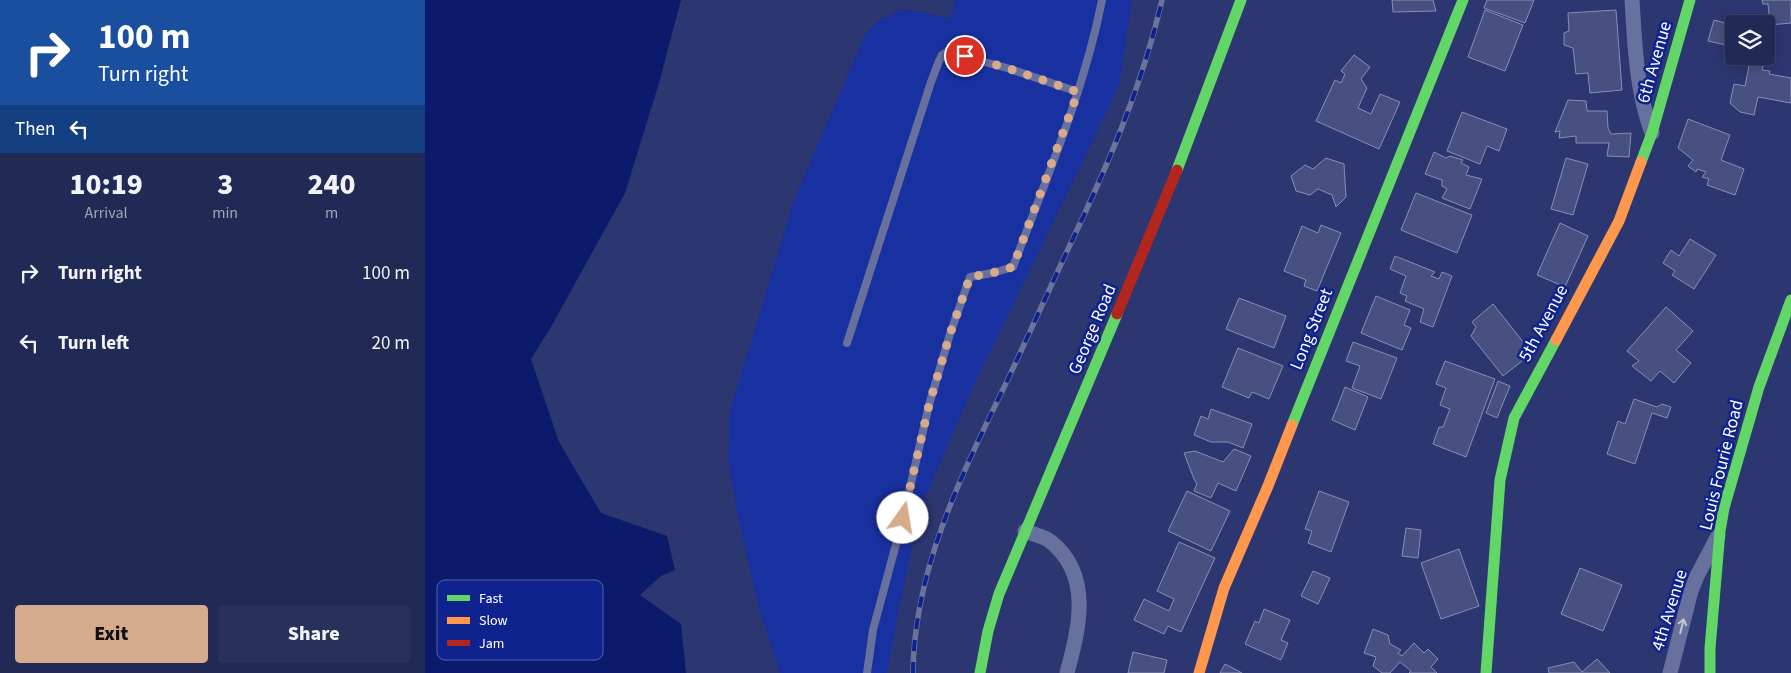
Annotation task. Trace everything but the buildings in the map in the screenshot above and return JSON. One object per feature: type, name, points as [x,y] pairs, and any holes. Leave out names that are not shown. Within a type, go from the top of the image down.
[{"type":"street","name":"George Road","points":[[980,673],[988,631],[999,594],[1148,242],[1220,61],[1241,0]]},
{"type":"street","name":"Long Street","points":[[1199,673],[1224,588],[1268,486],[1463,0]]},
{"type":"street","points":[[1632,0],[1637,66],[1643,109],[1651,133]]},
{"type":"street","name":"6th Avenue","points":[[1651,133],[1690,0]]},
{"type":"street","name":"5th Avenue","points":[[1486,673],[1500,480],[1514,418],[1619,221],[1651,133]]},
{"type":"street","name":"Louis Fourie Road","points":[[1710,673],[1710,648],[1720,531],[1724,508],[1759,387],[1791,300]]},
{"type":"street","points":[[1759,387],[1791,309]]},
{"type":"street","points":[[1025,531],[1049,541],[1069,565],[1077,580],[1079,618],[1075,646],[1067,673]]},
{"type":"street","name":"4th Avenue","points":[[1670,673],[1691,591],[1720,531]]},
{"type":"lane","points":[[867,673],[873,630],[903,518],[929,405],[950,334],[970,277],[1013,267],[1078,92],[1095,35],[1102,0]]},
{"type":"lane","points":[[847,343],[906,165],[931,82],[942,55],[947,52],[965,56],[1078,92]]},
{"type":"shaded area","points":[[425,0],[681,0],[659,83],[625,193],[551,327],[531,359],[559,442],[601,513],[667,536],[675,570],[661,576],[640,595],[681,624],[686,673],[425,673]]},
{"type":"shaded area","points":[[956,0],[1132,0],[1119,86],[974,385],[921,507],[900,602],[887,673],[780,673],[760,612],[739,522],[728,460],[730,411],[794,200],[866,33],[880,20],[903,9],[951,18]]},
{"type":"railway","points":[[913,673],[922,595],[932,557],[945,520],[975,448],[1110,157],[1134,95],[1162,0]]},
{"type":"traffic: fast","points":[[1177,170],[1241,0]]},
{"type":"traffic: fast","points":[[1292,425],[1463,0]]},
{"type":"traffic: fast","points":[[1641,162],[1652,133],[1690,0]]},
{"type":"traffic: fast","points":[[1710,673],[1710,648],[1720,531],[1724,508],[1759,387],[1791,300]]},
{"type":"traffic: fast","points":[[980,673],[988,631],[999,594],[1117,314]]},
{"type":"traffic: fast","points":[[1486,673],[1500,480],[1514,418],[1556,340]]},
{"type":"traffic: slow","points":[[1556,340],[1619,221],[1641,162]]},
{"type":"traffic: slow","points":[[1199,673],[1224,588],[1292,425]]},
{"type":"traffic: jam","points":[[1117,314],[1177,170]]},
{"type":"route","points":[[903,518],[929,405],[950,334],[970,277],[1013,267],[1078,92],[965,56]]}]
